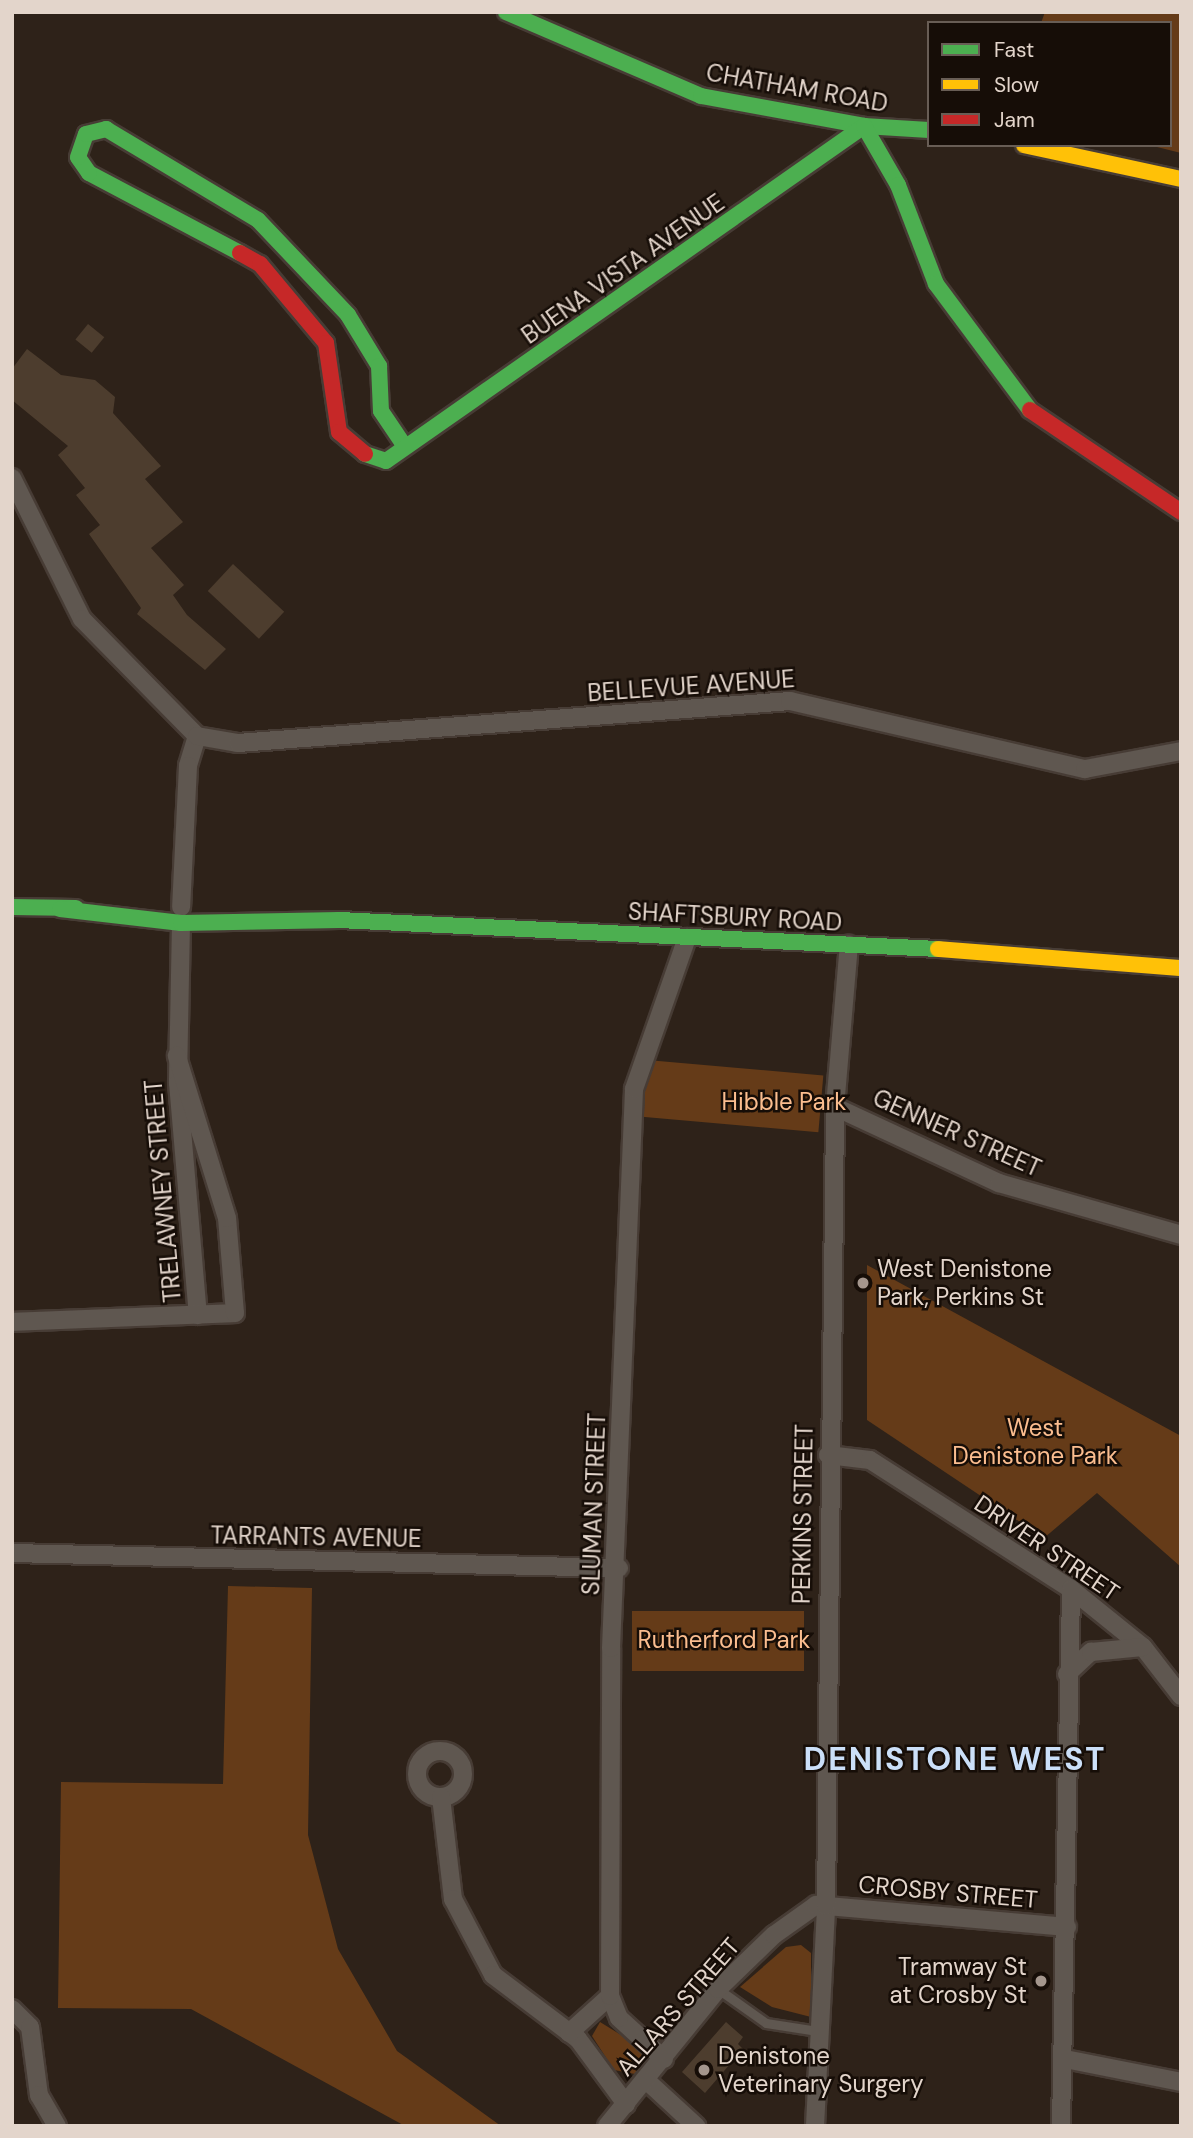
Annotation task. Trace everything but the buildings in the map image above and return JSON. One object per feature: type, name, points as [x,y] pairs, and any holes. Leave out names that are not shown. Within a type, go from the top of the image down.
[{"type":"street","name":"CHATHAM ROAD","points":[[506,12],[701,96],[864,126],[927,130]]},
{"type":"street","name":"BUENA VISTA AVENUE","points":[[403,444],[381,411],[379,366],[348,315],[258,220],[106,129],[86,135],[78,157],[89,173],[260,264],[326,343],[339,432],[360,453],[386,461],[403,444],[864,126]]},
{"type":"street","points":[[864,126],[898,185],[936,284],[1024,406],[1181,512]]},
{"type":"street","points":[[1033,147],[1181,179]]},
{"type":"street","points":[[12,478],[82,620],[197,736]]},
{"type":"street","name":"BELLEVUE AVENUE","points":[[197,736],[238,743],[790,701],[1085,769],[1181,751]]},
{"type":"street","name":"TRELAWNEY STREET","points":[[177,1056],[227,1218],[235,1312],[198,1315],[177,1056],[188,766],[197,736]]},
{"type":"street","name":"SHAFTSBURY ROAD","points":[[12,907],[1046,954],[1181,968]]},
{"type":"street","name":"SLUMAN STREET","points":[[610,1997],[611,1648],[619,1568],[634,1089],[687,938]]},
{"type":"street","name":"PERKINS STREET","points":[[815,2126],[817,2031],[826,1906],[828,1455],[835,1107],[849,945]]},
{"type":"street","name":"GENNER STREET","points":[[835,1107],[999,1182],[1181,1235]]},
{"type":"street","points":[[12,1322],[198,1315]]},
{"type":"street","name":"DRIVER STREET","points":[[828,1455],[870,1460],[1071,1589],[1143,1647],[1181,1696]]},
{"type":"street","name":"TARRANTS AVENUE","points":[[12,1553],[619,1568]]},
{"type":"street","points":[[1061,2126],[1065,2059],[1071,1589]]},
{"type":"street","points":[[1068,1674],[1091,1652],[1143,1647]]},
{"type":"street","points":[[441,1797],[448,1880],[459,1915],[493,1975],[569,2033],[626,2104]]},
{"type":"street","name":"ALLARS STREET","points":[[607,2126],[647,2081],[718,1989],[774,1935],[816,1905],[826,1906]]},
{"type":"street","name":"CROSBY STREET","points":[[826,1906],[1066,1927]]},
{"type":"street","points":[[569,2033],[610,1997],[620,2018],[664,2059]]},
{"type":"street","points":[[17,2011],[30,2027],[39,2095],[57,2126]]},
{"type":"street","points":[[1065,2059],[1181,2082]]},
{"type":"street","points":[[647,2081],[696,2126]]},
{"type":"lane","points":[[718,1989],[766,2024],[817,2031]]},
{"type":"green space","points":[[1045,12],[1181,12],[1181,153],[1157,147],[1172,147],[1172,21],[1042,21]]},
{"type":"green space","name":"Hibble Park","points":[[647,1060],[823,1075],[818,1132],[642,1117]]},
{"type":"green space","name":"West Denistone Park","points":[[867,1265],[1181,1436],[1181,1567],[1097,1493],[1044,1538],[867,1420]]},
{"type":"green space","points":[[228,1586],[312,1588],[308,1835],[338,1949],[397,2051],[501,2126],[405,2126],[191,2009],[58,2008],[61,1782],[223,1784]]},
{"type":"green space","name":"Rutherford Park","points":[[632,1611],[804,1611],[804,1671],[632,1671]]},
{"type":"green space","points":[[801,1945],[811,1953],[811,2017],[772,2007],[740,1987],[786,1947]]},
{"type":"green space","points":[[600,2022],[639,2046],[643,2059],[635,2074],[614,2070],[592,2036]]},
{"type":"traffic: fast","points":[[506,12],[701,96],[864,126],[927,130]]},
{"type":"traffic: fast","points":[[365,454],[386,461],[864,126],[898,185],[936,284],[1030,410]]},
{"type":"traffic: fast","points":[[240,253],[89,173],[78,157],[86,134],[106,129],[258,220],[348,315],[379,366],[381,411],[403,444]]},
{"type":"traffic: fast","points":[[12,907],[76,908]]},
{"type":"traffic: fast","points":[[60,909],[181,923],[339,920],[938,949]]},
{"type":"traffic: slow","points":[[1033,147],[1181,179]]},
{"type":"traffic: slow","points":[[938,949],[1181,968]]},
{"type":"traffic: jam","points":[[240,253],[260,264],[326,343],[339,432],[365,454]]},
{"type":"traffic: jam","points":[[1030,410],[1181,512]]},
{"type":"place","name":"West Denistone Park, Perkins St","points":[[863,1283]]},
{"type":"place","name":"Tramway St at Crosby St","points":[[1041,1981]]},
{"type":"place","name":"Denistone Veterinary Surgery","points":[[704,2070]]},
{"type":"district","name":"DENISTONE WEST","points":[[955,1759]]}]
